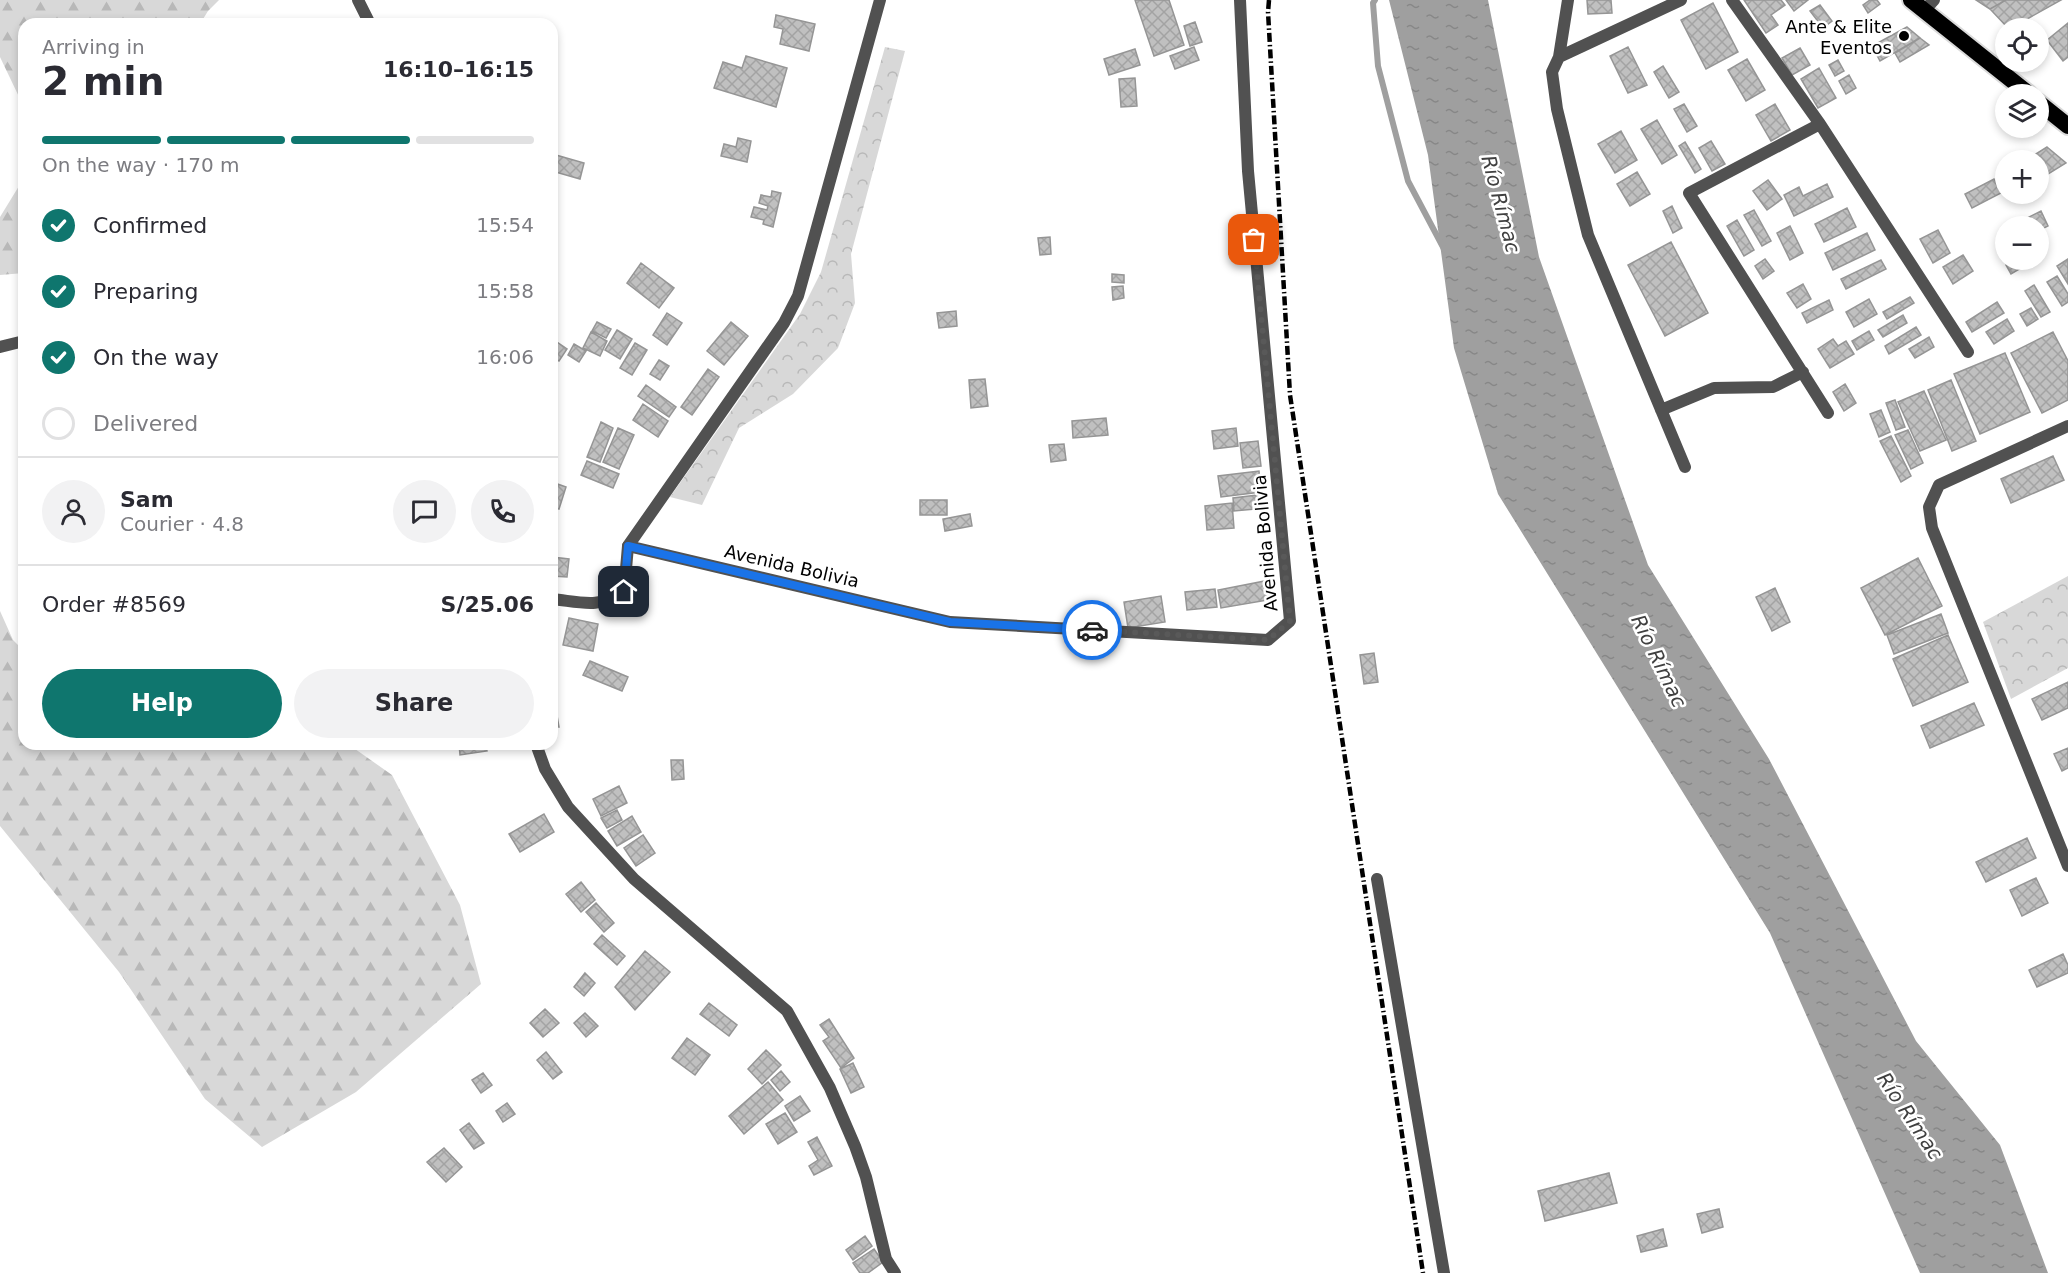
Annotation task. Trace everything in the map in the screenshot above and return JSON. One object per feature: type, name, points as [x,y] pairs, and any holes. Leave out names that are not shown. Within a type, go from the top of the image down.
[{"type":"highway","points":[[1923,4],[2017,84]]},
{"type":"highway","points":[[2049,111],[2068,126]]},
{"type":"street","points":[[358,0],[367,18]]},
{"type":"street","points":[[558,600],[598,604],[610,601],[624,592],[628,546],[784,323],[798,296],[880,0]]},
{"type":"street","name":"Avenida Bolivia","points":[[628,546],[950,622],[1268,640],[1290,621],[1248,171],[1240,0]]},
{"type":"street","points":[[1569,0],[1559,57],[1552,72],[1557,109],[1588,236],[1685,467]]},
{"type":"street","points":[[1559,57],[1681,0]]},
{"type":"street","points":[[1732,0],[1820,124],[1968,352]]},
{"type":"street","points":[[1820,124],[1689,193],[1828,413]]},
{"type":"street","points":[[0,347],[18,342]]},
{"type":"street","points":[[1661,410],[1714,388],[1773,387],[1803,372]]},
{"type":"street","points":[[2068,426],[1939,485],[1929,507],[1932,528],[2068,866]]},
{"type":"street","points":[[538,750],[545,769],[568,807],[634,879],[788,1011],[830,1088],[855,1146],[866,1177],[886,1259],[895,1273]]},
{"type":"street","points":[[1377,879],[1444,1273]]},
{"type":"green space","points":[[0,0],[219,0],[204,18],[18,18],[18,95],[0,57]]},
{"type":"green space","points":[[885,47],[905,51],[851,254],[855,303],[838,348],[793,394],[739,428],[702,505],[670,497],[800,314],[821,272]]},
{"type":"green space","points":[[18,188],[18,274],[0,275],[0,217]]},
{"type":"green space","points":[[2068,576],[2068,668],[2011,699],[1983,622]]},
{"type":"green space","points":[[0,611],[13,640],[18,645],[18,750],[357,750],[392,775],[460,905],[481,984],[356,1092],[262,1147],[205,1099],[119,972],[0,826]]},
{"type":"water","name":"Río Rímac","points":[[1389,0],[1488,0],[1539,257],[1648,565],[1769,759],[1916,1041],[2000,1145],[2048,1273],[1920,1273],[1770,933],[1498,494],[1454,348],[1428,155]]},
{"type":"building","points":[[1135,0],[1169,0],[1184,45],[1154,56]]},
{"type":"building","points":[[1587,0],[1611,0],[1612,13],[1588,14]]},
{"type":"building","points":[[1744,0],[1781,0],[1785,5],[1771,15],[1778,25],[1766,33]]},
{"type":"building","points":[[1786,0],[1808,0],[1794,11]]},
{"type":"building","points":[[1870,0],[1877,0],[1880,4],[1868,13],[1863,5]]},
{"type":"building","points":[[1976,0],[2006,0],[1990,9]]},
{"type":"building","points":[[2006,0],[2061,0],[2029,18],[1999,18],[1990,9]]},
{"type":"building","points":[[1713,3],[1738,52],[1706,69],[1681,20]]},
{"type":"building","points":[[1820,5],[1832,21],[1823,28],[1810,11]]},
{"type":"building","points":[[776,15],[815,24],[809,51],[780,44],[783,29],[774,27]]},
{"type":"building","points":[[1195,22],[1202,42],[1190,46],[1184,26]]},
{"type":"building","points":[[2068,23],[2068,57],[2063,61],[2049,43],[2049,38]]},
{"type":"building","points":[[1907,27],[1920,38],[1880,61],[1872,46]]},
{"type":"building","points":[[1920,38],[1929,45],[1900,62],[1895,53]]},
{"type":"building","points":[[1194,47],[1199,60],[1175,69],[1170,56]]},
{"type":"building","points":[[1628,47],[1647,85],[1628,93],[1610,56]]},
{"type":"building","points":[[1800,48],[1810,65],[1792,75],[1782,58]]},
{"type":"building","points":[[1135,49],[1140,65],[1109,75],[1104,59]]},
{"type":"building","points":[[746,56],[787,68],[776,107],[714,88],[723,62],[742,68]]},
{"type":"building","points":[[1747,59],[1765,90],[1746,101],[1728,70]]},
{"type":"building","points":[[1838,60],[1844,71],[1835,76],[1829,65]]},
{"type":"building","points":[[1663,66],[1679,92],[1669,98],[1654,72]]},
{"type":"building","points":[[1819,68],[1836,98],[1818,108],[1801,79]]},
{"type":"building","points":[[1849,75],[1856,88],[1846,94],[1839,81]]},
{"type":"building","points":[[1135,78],[1137,106],[1121,107],[1119,79]]},
{"type":"building","points":[[1684,104],[1697,126],[1687,132],[1674,109]]},
{"type":"building","points":[[1775,104],[1790,130],[1771,141],[1756,115]]},
{"type":"building","points":[[1657,120],[1677,155],[1662,164],[1641,129]]},
{"type":"building","points":[[1621,131],[1637,160],[1615,173],[1598,144]]},
{"type":"building","points":[[738,138],[751,141],[747,162],[721,156],[724,144],[736,147]]},
{"type":"building","points":[[1711,141],[1725,164],[1712,171],[1699,148]]},
{"type":"building","points":[[1685,142],[1701,169],[1695,173],[1679,146]]},
{"type":"building","points":[[2047,147],[2066,163],[2049,173],[2049,150],[2042,150]]},
{"type":"building","points":[[558,156],[584,163],[580,179],[558,173]]},
{"type":"building","points":[[1637,172],[1650,194],[1630,206],[1617,184]]},
{"type":"building","points":[[1994,179],[1995,181],[1995,196],[1972,208],[1965,194]]},
{"type":"building","points":[[1768,180],[1782,199],[1767,210],[1753,191]]},
{"type":"building","points":[[1827,184],[1833,197],[1794,216],[1784,195],[1799,187],[1803,196]]},
{"type":"building","points":[[772,191],[781,193],[773,227],[763,224],[764,220],[751,217],[754,207],[767,210],[768,206],[759,203],[761,195],[771,197]]},
{"type":"building","points":[[1672,206],[1682,228],[1673,233],[1663,211]]},
{"type":"building","points":[[1847,208],[1856,227],[1824,242],[1815,224]]},
{"type":"building","points":[[1754,210],[1771,241],[1762,246],[1744,215]]},
{"type":"building","points":[[2041,211],[2043,216],[2031,216]]},
{"type":"building","points":[[1737,220],[1754,250],[1744,256],[1727,226]]},
{"type":"building","points":[[1790,226],[1803,253],[1790,260],[1777,233]]},
{"type":"building","points":[[1938,230],[1950,253],[1933,263],[1920,239]]},
{"type":"building","points":[[1867,233],[1875,250],[1833,270],[1825,253]]},
{"type":"building","points":[[1050,237],[1051,254],[1040,255],[1038,238]]},
{"type":"building","points":[[1671,242],[1708,313],[1665,336],[1628,265]]},
{"type":"building","points":[[1963,255],[1973,271],[1953,284],[1943,267]]},
{"type":"building","points":[[1765,259],[1774,271],[1763,279],[1755,266]]},
{"type":"building","points":[[2068,259],[2068,284],[2057,266]]},
{"type":"building","points":[[1881,260],[1886,269],[1846,289],[1841,279]]},
{"type":"building","points":[[641,263],[674,288],[659,308],[627,283]]},
{"type":"building","points":[[1112,274],[1124,275],[1124,283],[1112,282]]},
{"type":"building","points":[[2057,276],[2068,294],[2068,302],[2062,306],[2047,282]]},
{"type":"building","points":[[1803,284],[1811,299],[1797,308],[1787,293]]},
{"type":"building","points":[[2034,285],[2050,312],[2041,317],[2025,291]]},
{"type":"building","points":[[1123,286],[1124,298],[1113,300],[1112,287]]},
{"type":"building","points":[[1910,297],[1914,303],[1887,319],[1883,312]]},
{"type":"building","points":[[1869,299],[1877,314],[1854,327],[1846,312]]},
{"type":"building","points":[[1829,300],[1833,310],[1807,323],[1802,313]]},
{"type":"building","points":[[1997,302],[2004,313],[1972,332],[1966,322]]},
{"type":"building","points":[[2031,308],[2038,319],[2027,326],[2020,314]]},
{"type":"building","points":[[956,311],[957,326],[939,328],[937,313]]},
{"type":"building","points":[[667,313],[682,323],[667,345],[653,335]]},
{"type":"building","points":[[1903,315],[1907,323],[1883,337],[1878,330]]},
{"type":"building","points":[[2007,319],[2014,331],[1994,344],[1986,332]]},
{"type":"building","points":[[597,322],[611,329],[606,338],[592,331]]},
{"type":"building","points":[[731,322],[748,336],[724,365],[707,351]]},
{"type":"building","points":[[1916,327],[1921,335],[1889,354],[1885,346]]},
{"type":"building","points":[[617,330],[632,339],[620,359],[605,350]]},
{"type":"building","points":[[1869,331],[1874,340],[1857,350],[1852,341]]},
{"type":"building","points":[[591,332],[607,341],[600,356],[583,348]]},
{"type":"building","points":[[2053,332],[2068,361],[2068,400],[2042,413],[2011,353]]},
{"type":"building","points":[[1929,337],[1934,347],[1915,358],[1909,349]]},
{"type":"building","points":[[1833,339],[1838,346],[1846,341],[1854,354],[1830,368],[1818,349]]},
{"type":"building","points":[[558,343],[567,349],[558,360]]},
{"type":"building","points":[[635,343],[647,350],[632,375],[620,368]]},
{"type":"building","points":[[574,344],[586,351],[579,362],[568,355]]},
{"type":"building","points":[[2005,353],[2030,412],[1980,434],[1954,374]]},
{"type":"building","points":[[659,360],[669,366],[660,380],[650,374]]},
{"type":"building","points":[[708,369],[719,377],[692,415],[681,407]]},
{"type":"building","points":[[985,379],[988,406],[971,408],[969,380]]},
{"type":"building","points":[[1951,380],[1976,441],[1952,451],[1928,390]]},
{"type":"building","points":[[1845,384],[1856,403],[1844,411],[1833,392]]},
{"type":"building","points":[[646,385],[676,407],[669,417],[638,396]]},
{"type":"building","points":[[1924,391],[1946,440],[1920,451],[1898,402]]},
{"type":"building","points":[[1895,400],[1905,427],[1896,430],[1886,403]]},
{"type":"building","points":[[643,404],[668,421],[658,437],[633,420]]},
{"type":"building","points":[[1881,410],[1890,432],[1879,437],[1870,414]]},
{"type":"building","points":[[1106,418],[1108,435],[1073,438],[1072,421]]},
{"type":"building","points":[[601,422],[613,428],[600,462],[587,457]]},
{"type":"building","points":[[618,428],[634,435],[619,469],[603,462]]},
{"type":"building","points":[[1236,428],[1238,446],[1214,449],[1212,431]]},
{"type":"building","points":[[1908,430],[1923,463],[1911,469],[1895,435]]},
{"type":"building","points":[[1891,436],[1911,476],[1901,482],[1880,441]]},
{"type":"building","points":[[1258,441],[1261,466],[1243,468],[1240,443]]},
{"type":"building","points":[[1064,444],[1066,460],[1051,462],[1049,445]]},
{"type":"building","points":[[2053,456],[2064,480],[2011,503],[2001,479]]},
{"type":"building","points":[[587,461],[619,474],[613,488],[581,475]]},
{"type":"building","points":[[1259,471],[1261,492],[1221,497],[1218,476]]},
{"type":"building","points":[[558,484],[566,487],[558,509]]},
{"type":"building","points":[[1265,494],[1266,508],[1234,511],[1233,498]]},
{"type":"building","points":[[920,500],[947,500],[947,515],[920,515]]},
{"type":"building","points":[[1232,503],[1234,528],[1207,530],[1205,506]]},
{"type":"building","points":[[970,514],[972,526],[945,531],[943,519]]},
{"type":"building","points":[[558,558],[569,559],[567,577],[558,576]]},
{"type":"building","points":[[1918,558],[1942,606],[1885,635],[1861,588]]},
{"type":"building","points":[[1270,580],[1274,599],[1221,608],[1218,590]]},
{"type":"building","points":[[1775,588],[1790,622],[1772,631],[1756,597]]},
{"type":"building","points":[[1215,589],[1217,607],[1187,610],[1185,592]]},
{"type":"building","points":[[1161,596],[1165,622],[1128,628],[1124,602]]},
{"type":"building","points":[[1941,614],[1948,633],[1894,654],[1887,635]]},
{"type":"building","points":[[569,618],[598,624],[593,651],[563,645]]},
{"type":"building","points":[[1948,635],[1968,682],[1913,706],[1893,659]]},
{"type":"building","points":[[1374,653],[1378,682],[1364,684],[1360,655]]},
{"type":"building","points":[[590,661],[628,677],[622,691],[583,675]]},
{"type":"building","points":[[2068,682],[2068,708],[2042,720],[2032,699]]},
{"type":"building","points":[[1974,703],[1984,725],[1930,748],[1921,726]]},
{"type":"building","points":[[2068,748],[2068,768],[2062,771],[2054,754]]},
{"type":"building","points":[[460,750],[487,751],[460,755]]},
{"type":"building","points":[[671,760],[683,760],[684,779],[672,780]]},
{"type":"building","points":[[619,786],[627,803],[601,816],[593,799]]},
{"type":"building","points":[[617,810],[622,820],[607,828],[601,818]]},
{"type":"building","points":[[544,814],[554,832],[520,852],[509,834]]},
{"type":"building","points":[[632,816],[641,832],[617,846],[608,831]]},
{"type":"building","points":[[643,835],[655,853],[636,866],[624,848]]},
{"type":"building","points":[[2027,838],[2036,858],[1986,882],[1976,862]]},
{"type":"building","points":[[2036,878],[2048,903],[2022,916],[2010,890]]},
{"type":"building","points":[[581,882],[595,900],[581,912],[566,894]]},
{"type":"building","points":[[596,903],[614,923],[604,932],[586,912]]},
{"type":"building","points":[[602,935],[625,956],[617,965],[594,944]]},
{"type":"building","points":[[645,951],[670,972],[635,1010],[615,987]]},
{"type":"building","points":[[2063,954],[2068,965],[2068,973],[2037,987],[2029,970]]},
{"type":"building","points":[[585,973],[595,983],[584,996],[574,987]]},
{"type":"building","points":[[709,1003],[737,1025],[729,1036],[700,1014]]},
{"type":"building","points":[[545,1009],[559,1023],[543,1037],[530,1023]]},
{"type":"building","points":[[585,1013],[598,1026],[586,1037],[574,1023]]},
{"type":"building","points":[[829,1019],[854,1058],[841,1068],[823,1041],[829,1037],[820,1025]]},
{"type":"building","points":[[687,1038],[710,1055],[695,1075],[672,1058]]},
{"type":"building","points":[[766,1050],[781,1065],[762,1084],[748,1069]]},
{"type":"building","points":[[546,1052],[562,1072],[553,1079],[537,1060]]},
{"type":"building","points":[[853,1063],[864,1087],[851,1093],[840,1069]]},
{"type":"building","points":[[781,1071],[790,1082],[780,1091],[771,1080]]},
{"type":"building","points":[[483,1073],[492,1085],[481,1093],[472,1080]]},
{"type":"building","points":[[768,1082],[783,1100],[744,1134],[729,1116]]},
{"type":"building","points":[[800,1096],[810,1111],[794,1121],[785,1106]]},
{"type":"building","points":[[507,1103],[515,1114],[503,1122],[496,1111]]},
{"type":"building","points":[[785,1113],[797,1132],[778,1144],[766,1124]]},
{"type":"building","points":[[469,1123],[484,1143],[474,1149],[460,1130]]},
{"type":"building","points":[[817,1137],[832,1166],[814,1175],[809,1166],[818,1160],[808,1142]]},
{"type":"building","points":[[444,1148],[462,1167],[446,1182],[427,1162]]},
{"type":"building","points":[[1609,1173],[1617,1203],[1545,1221],[1538,1191]]},
{"type":"building","points":[[1719,1209],[1723,1227],[1702,1233],[1697,1214]]},
{"type":"building","points":[[1663,1229],[1667,1246],[1641,1252],[1637,1236]]},
{"type":"building","points":[[865,1236],[872,1246],[853,1260],[846,1250]]},
{"type":"building","points":[[874,1249],[883,1262],[868,1273],[860,1273],[853,1263]]},
{"type":"waterway","points":[[1375,0],[1373,3],[1378,66],[1408,181],[1444,249]]},
{"type":"railway","points":[[1269,0],[1290,395],[1423,1273]]},
{"type":"way so far","points":[[1092,630],[1268,640],[1290,621],[1254,240]]},
{"type":"place","name":"Ante & Elite Eventos","points":[[1904,36]]},
{"type":"route","points":[[624,592],[628,546],[950,622],[1092,630]]}]
